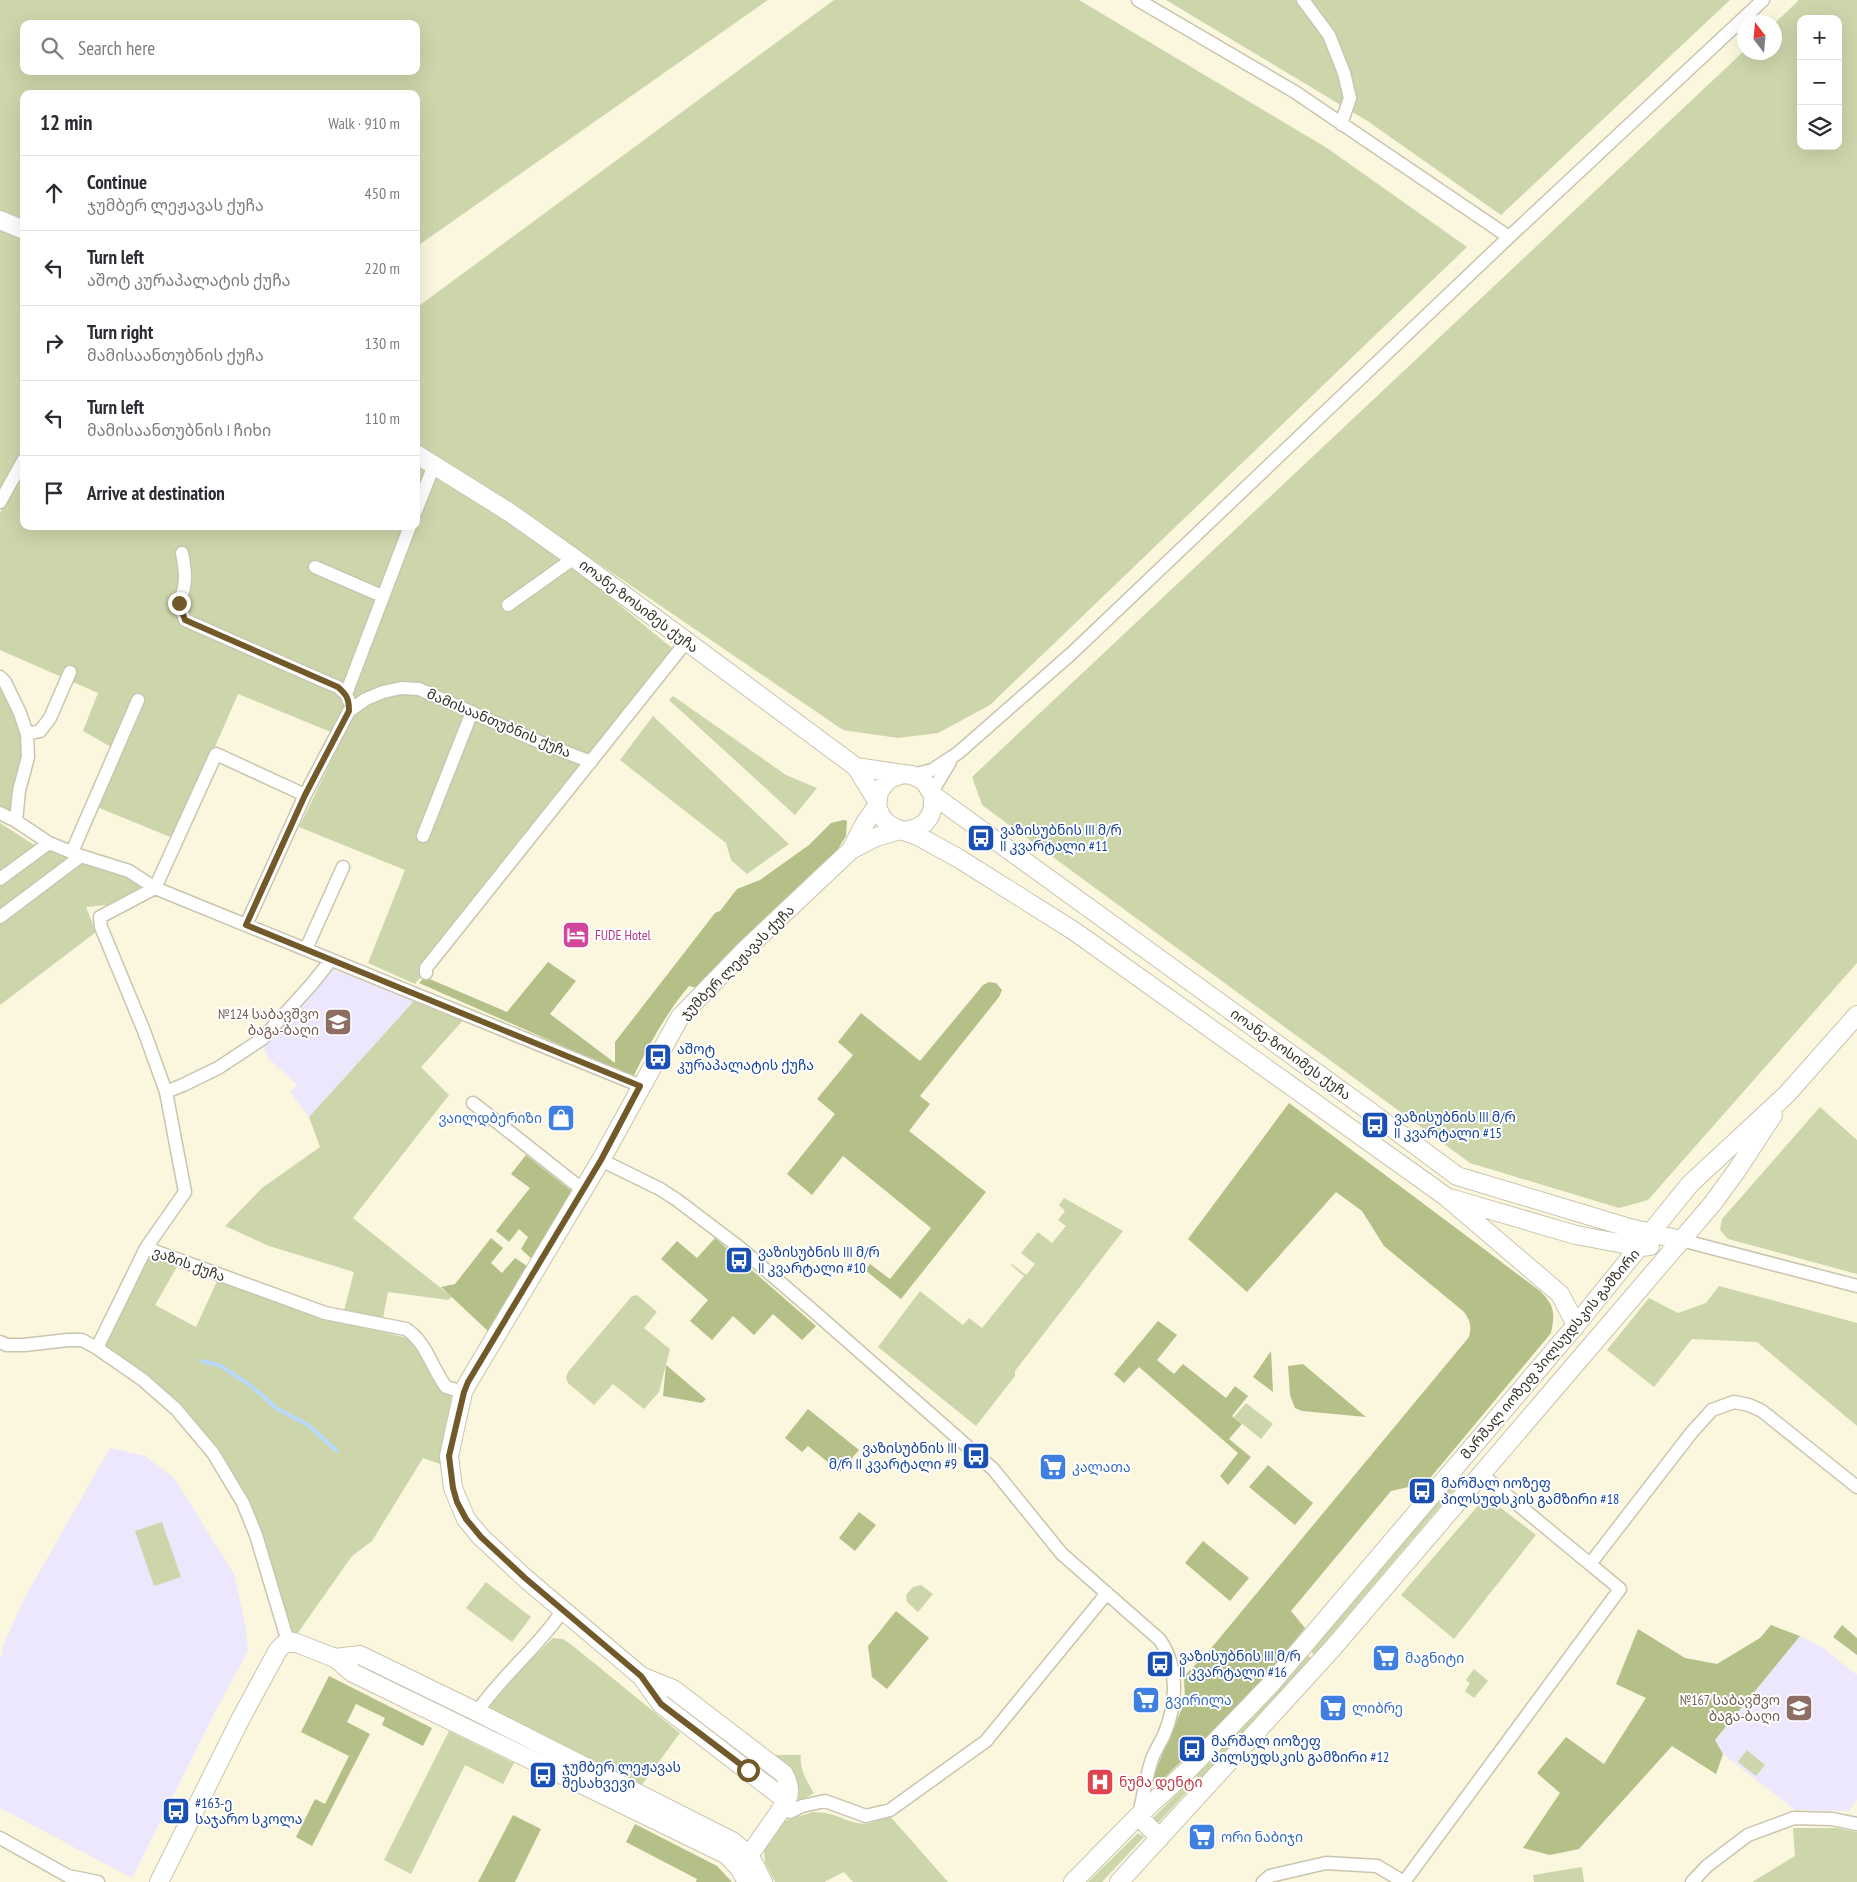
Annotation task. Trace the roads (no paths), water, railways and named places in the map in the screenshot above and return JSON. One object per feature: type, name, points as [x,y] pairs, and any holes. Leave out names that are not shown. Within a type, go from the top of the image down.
[{"type":"street","points":[[1138,0],[1295,92],[1509,237]]},
{"type":"street","points":[[1303,0],[1329,35],[1344,72],[1350,98],[1341,124]]},
{"type":"street","points":[[908,774],[924,781],[932,793],[933,807],[925,823],[917,828],[902,830],[886,823],[880,816],[877,804],[879,791],[883,784],[889,779],[908,774],[932,770],[958,753],[1072,653],[1509,237],[1763,0]]},
{"type":"street","points":[[1,222],[20,229]]},
{"type":"street","name":"იოანე-ზოსიმეს ქუჩა","points":[[420,456],[509,512],[574,558],[856,767],[877,804]]},
{"type":"street","points":[[420,501],[434,465]]},
{"type":"street","points":[[0,502],[20,466]]},
{"type":"street","points":[[346,694],[408,530]]},
{"type":"street","points":[[182,553],[186,572],[185,588],[179,603],[185,620],[338,687],[346,694],[349,701],[349,711],[305,795],[246,925]]},
{"type":"street","points":[[508,605],[574,558]]},
{"type":"street","points":[[315,566],[382,596]]},
{"type":"street","name":"მამისაანთუბნის ქუჩა","points":[[426,973],[426,968],[686,642]]},
{"type":"street","points":[[26,734],[40,731],[50,718],[70,672]]},
{"type":"street","points":[[0,677],[5,682],[20,713],[26,734],[28,757],[20,790],[16,821]]},
{"type":"street","name":"მამისაანთუბნის ქუჩა","points":[[349,711],[366,699],[401,688],[419,689],[532,739],[591,762]]},
{"type":"street","points":[[0,917],[76,854],[138,700]]},
{"type":"street","points":[[423,836],[472,712]]},
{"type":"street","points":[[932,793],[943,772],[958,753]]},
{"type":"street","points":[[155,888],[216,754],[305,795]]},
{"type":"street","name":"იოანე-ზოსიმეს ქუჩა","points":[[856,767],[908,774]]},
{"type":"street","name":"იოანე-ზოსიმეს ქუჩა","points":[[932,793],[1457,1176],[1630,1228],[1681,1240]]},
{"type":"street","name":"ჯუმბერ ლეჟავას ქუჩა","points":[[851,850],[877,804]]},
{"type":"street","points":[[0,813],[16,821],[49,843],[129,871],[155,888],[640,1086]]},
{"type":"street","name":"იოანე-ზოსიმეს ქუჩა","points":[[902,830],[958,858],[1074,931],[1445,1196],[1560,1294],[1576,1326]]},
{"type":"street","name":"ჯუმბერ ლეჟავას ქუჩა","points":[[784,1805],[661,1704],[641,1676],[481,1537],[466,1519],[457,1502],[453,1488],[449,1456],[464,1392],[601,1160],[640,1086],[680,1018],[745,950],[851,850],[876,837],[902,830]]},
{"type":"street","points":[[0,880],[49,843]]},
{"type":"street","points":[[306,949],[343,867]]},
{"type":"street","name":"ვაზის ქუჩა","points":[[155,888],[100,917],[101,927],[144,1031],[166,1092],[185,1192],[146,1248],[325,1313],[406,1329],[424,1345],[446,1386],[464,1392]]},
{"type":"street","points":[[166,1092],[183,1086],[218,1068],[262,1039],[331,960]]},
{"type":"street","name":"მარშალ იოზეფ პილსუდსკის გამზირი","points":[[1073,1882],[1138,1816],[1188,1770],[1271,1684],[1576,1326],[1690,1184],[1787,1094],[1857,1015]]},
{"type":"street","name":"მარშალ იოზეფ პილსუდსკის გამზირი","points":[[1119,1882],[1332,1649],[1713,1203],[1787,1094]]},
{"type":"street","points":[[473,1103],[583,1190]]},
{"type":"street","points":[[601,1160],[678,1200],[739,1248],[831,1326],[993,1469],[1062,1554],[1156,1634],[1168,1651],[1172,1665],[1174,1691],[1172,1710],[1164,1736],[1152,1758],[1138,1816],[1160,1838]]},
{"type":"street","points":[[1430,1186],[1442,1180],[1445,1175],[1444,1167]]},
{"type":"street","name":"იოანე-ზოსიმეს ქუჩა","points":[[1445,1196],[1576,1235],[1640,1247],[1681,1240]]},
{"type":"street","points":[[1681,1240],[1857,1286]]},
{"type":"street","points":[[97,1348],[146,1248]]},
{"type":"street","points":[[0,1342],[24,1345],[82,1340],[97,1348],[143,1380],[176,1409],[213,1453],[243,1503],[259,1544],[286,1635],[294,1642],[335,1658],[353,1673],[554,1772],[632,1800],[732,1841],[745,1869],[762,1882]]},
{"type":"street","points":[[1590,1564],[1692,1432],[1712,1410],[1734,1402],[1749,1405],[1762,1411],[1857,1487]]},
{"type":"street","points":[[1263,1882],[1270,1876],[1326,1863],[1377,1866],[1404,1882],[1620,1589],[1463,1458]]},
{"type":"street","points":[[745,1869],[784,1805],[790,1812],[802,1806],[824,1801],[866,1816],[890,1810],[986,1741],[1107,1593]]},
{"type":"street","points":[[481,1736],[483,1715],[488,1696],[549,1631],[563,1610]]},
{"type":"street","points":[[156,1880],[278,1650],[284,1644],[294,1642]]},
{"type":"street","points":[[335,1658],[360,1654],[562,1756],[632,1800]]},
{"type":"street","points":[[554,1772],[562,1756]]},
{"type":"street","points":[[1692,1882],[1706,1866],[1748,1835],[1794,1818],[1832,1818],[1857,1824]]},
{"type":"street","points":[[0,1838],[68,1876],[98,1882]]},
{"type":"waterway","points":[[202,1361],[219,1365],[250,1385],[276,1408],[308,1425],[337,1451]]},
{"type":"place","name":"ვაზისუბნის III მ/რ II კვარტალი #11","points":[[981,838]]},
{"type":"place","name":"FUDE Hotel","points":[[576,935]]},
{"type":"place","name":"№124 საბავშვო ბაგა-ბაღი","points":[[338,1022]]},
{"type":"place","name":"აშოტ კურაპალატის ქუჩა","points":[[658,1057]]},
{"type":"place","name":"ვაილდბერიზი","points":[[561,1118]]},
{"type":"place","name":"ვაზისუბნის III მ/რ II კვარტალი #15","points":[[1375,1125]]},
{"type":"place","name":"ვაზისუბნის III მ/რ II კვარტალი #10","points":[[739,1260]]},
{"type":"place","name":"ვაზისუბნის III მ/რ II კვარტალი #9","points":[[976,1456]]},
{"type":"place","name":"კალათა","points":[[1053,1467]]},
{"type":"place","name":"მარშალ იოზეფ პილსუდსკის გამზირი #18","points":[[1422,1491]]},
{"type":"place","name":"მაგნიტი","points":[[1386,1658]]},
{"type":"place","name":"ვაზისუბნის III მ/რ II კვარტალი #16","points":[[1160,1664]]},
{"type":"place","name":"გვირილა","points":[[1146,1700]]},
{"type":"place","name":"ლიბრე","points":[[1333,1708]]},
{"type":"place","name":"№167 საბავშვო ბაგა-ბაღი","points":[[1799,1708]]},
{"type":"place","name":"მარშალ იოზეფ პილსუდსკის გამზირი #12","points":[[1192,1749]]},
{"type":"place","name":"ჯუმბერ ლეჟავას შესახვევი","points":[[543,1775]]},
{"type":"place","name":"ნუმა დენტი","points":[[1100,1782]]},
{"type":"place","name":"#163-ე საჯარო სკოლა","points":[[176,1811]]},
{"type":"place","name":"ორი ნაბიჯი","points":[[1202,1837]]}]
